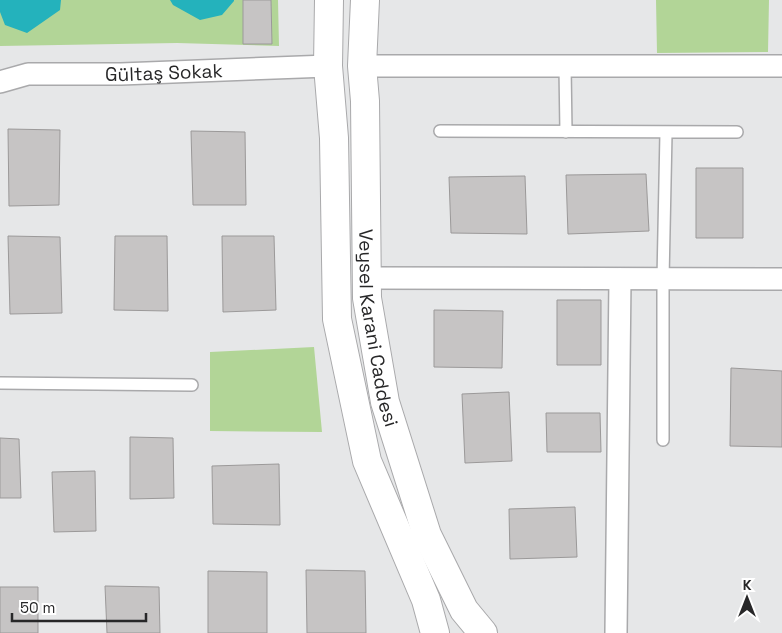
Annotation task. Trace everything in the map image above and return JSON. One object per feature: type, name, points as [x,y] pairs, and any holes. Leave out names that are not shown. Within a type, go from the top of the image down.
[{"type":"main road","name":"Veysel Karani Caddesi","points":[[329,0],[328,66],[334,138],[337,319],[367,461],[426,600],[435,633]]},
{"type":"main road","name":"Veysel Karani Caddesi","points":[[365,0],[362,66],[365,101],[367,298],[385,402],[427,535],[464,610],[483,633]]},
{"type":"street","name":"Gültaş Sokak","points":[[0,82],[28,74],[122,74],[328,66]]},
{"type":"street","points":[[362,66],[782,66]]},
{"type":"street","points":[[367,278],[782,279]]},
{"type":"street","points":[[616,633],[620,279]]},
{"type":"lane","points":[[565,66],[566,132]]},
{"type":"lane","points":[[440,131],[737,132]]},
{"type":"lane","points":[[663,440],[663,279],[666,133]]},
{"type":"lane","points":[[0,383],[192,385]]},
{"type":"green space","points":[[0,0],[278,0],[279,46],[177,43],[0,46]]},
{"type":"green space","points":[[656,0],[769,0],[768,52],[657,53]]},
{"type":"green space","points":[[314,347],[322,432],[210,431],[210,352]]},
{"type":"water","points":[[0,0],[61,0],[60,10],[27,33],[5,25],[0,12]]},
{"type":"water","points":[[170,0],[234,1],[222,15],[200,20],[173,5]]},
{"type":"building","points":[[243,0],[271,0],[272,44],[243,44]]},
{"type":"building","points":[[8,129],[60,130],[59,205],[9,206]]},
{"type":"building","points":[[191,131],[245,132],[246,205],[193,205]]},
{"type":"building","points":[[696,168],[743,168],[743,238],[696,238]]},
{"type":"building","points":[[646,174],[649,231],[568,234],[566,175]]},
{"type":"building","points":[[525,176],[527,234],[451,233],[449,177]]},
{"type":"building","points":[[8,236],[60,237],[62,313],[10,314]]},
{"type":"building","points":[[115,236],[167,236],[168,311],[114,310]]},
{"type":"building","points":[[222,236],[274,236],[276,310],[223,312]]},
{"type":"building","points":[[557,300],[601,300],[601,365],[557,365]]},
{"type":"building","points":[[434,310],[503,311],[502,368],[434,367]]},
{"type":"building","points":[[731,368],[782,371],[782,447],[730,446]]},
{"type":"building","points":[[509,392],[512,461],[465,463],[462,394]]},
{"type":"building","points":[[546,413],[600,413],[601,452],[547,452]]},
{"type":"building","points":[[130,437],[173,438],[174,498],[130,499]]},
{"type":"building","points":[[0,438],[19,439],[21,498],[0,498]]},
{"type":"building","points":[[279,464],[280,525],[213,524],[212,466]]},
{"type":"building","points":[[95,471],[96,531],[54,532],[52,472]]},
{"type":"building","points":[[575,507],[577,557],[510,559],[509,509]]},
{"type":"building","points":[[306,570],[365,571],[366,633],[307,633]]},
{"type":"building","points":[[208,571],[267,572],[267,633],[208,633]]},
{"type":"building","points":[[105,586],[159,587],[160,633],[107,633]]},
{"type":"building","points":[[0,587],[38,587],[38,633],[0,633]]}]
